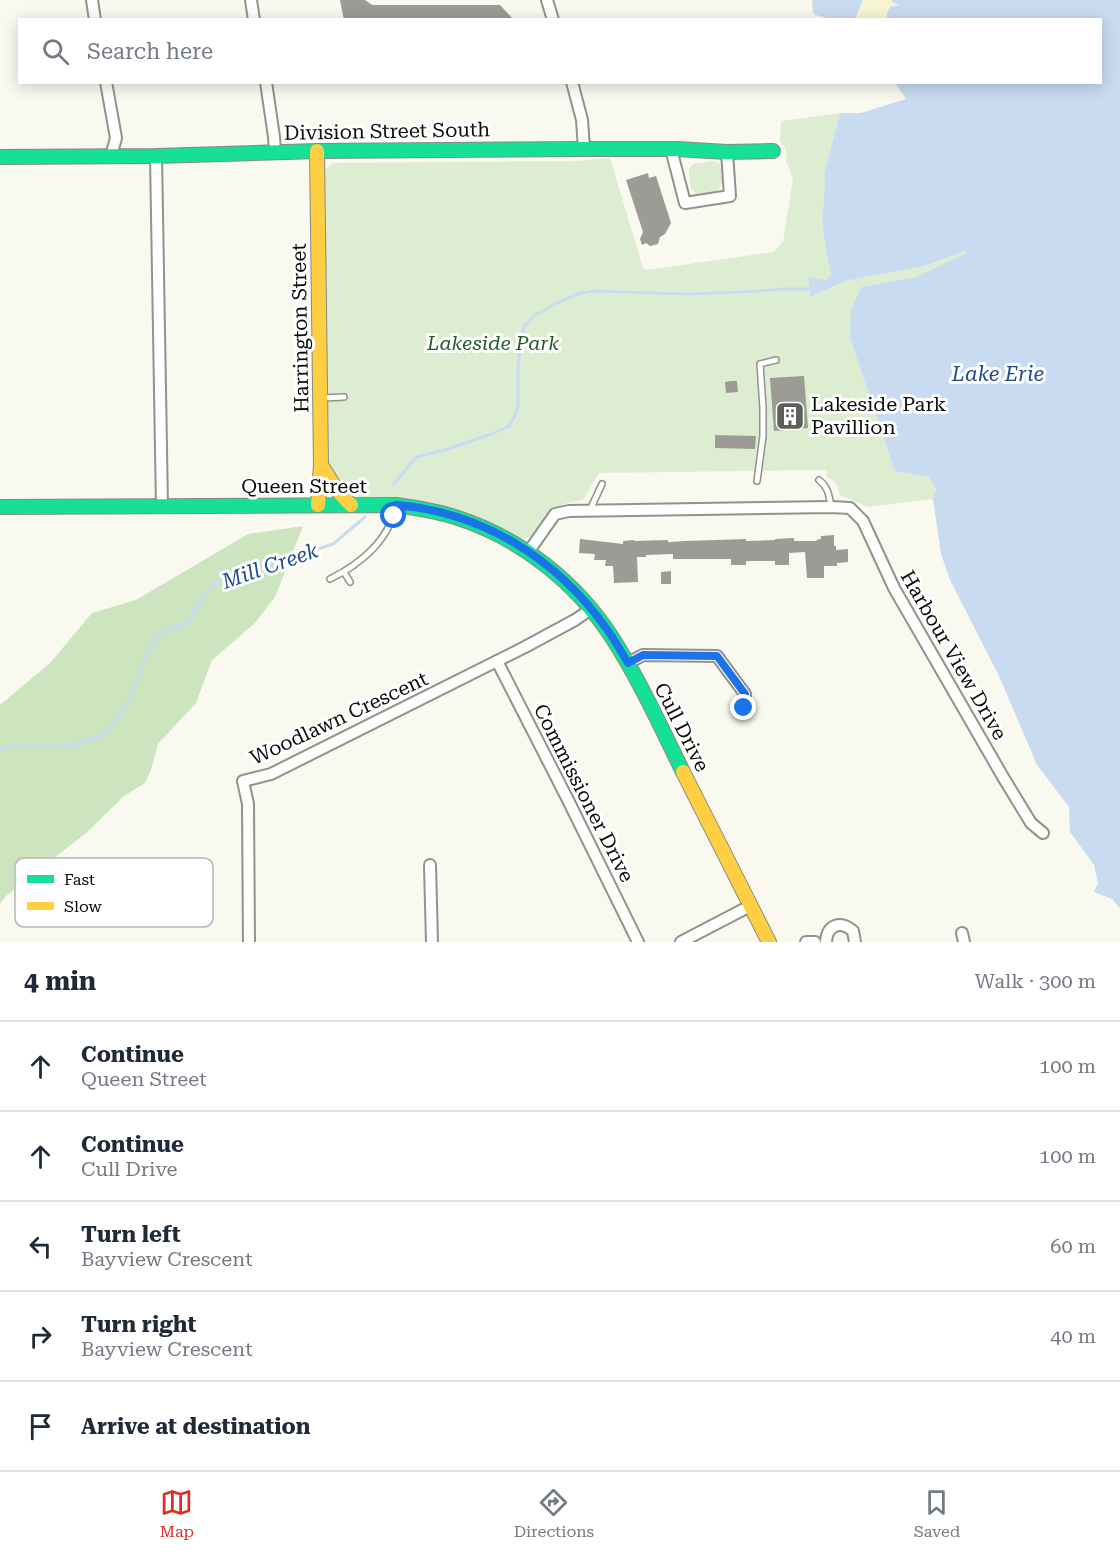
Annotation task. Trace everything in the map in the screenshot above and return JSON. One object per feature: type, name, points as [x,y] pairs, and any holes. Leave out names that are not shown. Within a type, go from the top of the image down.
[{"type":"street","points":[[92,0],[95,18]]},
{"type":"street","points":[[251,0],[254,18]]},
{"type":"street","points":[[547,0],[552,18]]},
{"type":"street","points":[[106,84],[116,138],[111,156]]},
{"type":"street","points":[[266,84],[275,152]]},
{"type":"street","points":[[573,84],[582,120],[584,148]]},
{"type":"street","name":"Division Street South","points":[[0,157],[584,148],[773,151]]},
{"type":"street","points":[[671,149],[686,203],[729,196],[727,152]]},
{"type":"street","name":"Harrington Street","points":[[317,151],[321,465],[318,505]]},
{"type":"street","points":[[156,156],[162,506]]},
{"type":"street","points":[[321,465],[336,489],[351,505]]},
{"type":"street","name":"Queen Street","points":[[0,507],[396,505],[432,510],[463,519],[529,551]]},
{"type":"street","points":[[529,551],[555,514],[589,511],[831,507]]},
{"type":"street","name":"Harbour View Drive","points":[[831,507],[850,508],[863,521],[894,588],[1031,823],[1042,833]]},
{"type":"street","name":"Cull Drive","points":[[529,551],[559,574],[591,609],[628,663],[769,942]]},
{"type":"street","name":"Woodlawn Crescent","points":[[249,942],[248,804],[243,781],[271,774],[497,661],[575,620],[591,609]]},
{"type":"street","points":[[628,663],[643,655],[717,656],[745,694],[744,708]]},
{"type":"street","name":"Commissioner Drive","points":[[497,661],[638,942]]},
{"type":"street","points":[[430,865],[432,942]]},
{"type":"street","points":[[681,942],[750,906]]},
{"type":"street","points":[[826,942],[829,931],[841,925],[853,931],[855,942]]},
{"type":"street","points":[[806,942],[815,942]]},
{"type":"lane","points":[[757,481],[763,436],[760,364],[776,360]]},
{"type":"lane","points":[[320,398],[344,397]]},
{"type":"lane","points":[[819,480],[828,490],[831,507]]},
{"type":"lane","points":[[589,511],[602,484]]},
{"type":"lane","points":[[330,579],[349,570],[374,548],[394,516],[396,505]]},
{"type":"lane","points":[[344,572],[350,582]]},
{"type":"green space","name":"Lakeside Park","points":[[840,113],[824,174],[822,219],[831,274],[812,297],[845,281],[924,266],[965,250],[968,254],[916,277],[861,287],[850,338],[895,470],[930,477],[936,489],[933,499],[868,507],[840,495],[835,482],[827,478],[827,470],[599,473],[583,500],[554,509],[531,536],[523,539],[486,520],[459,510],[419,501],[359,497],[347,491],[338,482],[328,459],[325,170],[333,163],[577,161],[610,158],[643,268],[646,270],[773,252],[783,242],[793,178],[786,161],[785,148],[780,141],[781,121]]},
{"type":"green space","points":[[713,161],[719,163],[721,168],[721,186],[714,193],[697,194],[690,185],[689,169],[693,164]]},
{"type":"shaded area","points":[[303,526],[275,597],[254,624],[212,660],[196,703],[158,744],[145,783],[124,796],[86,833],[54,858],[15,858],[15,889],[0,904],[0,705],[50,663],[92,613],[136,600],[248,534]]},
{"type":"sand","points":[[863,0],[892,0],[900,5],[887,13],[887,18],[856,18]]},
{"type":"water","points":[[812,0],[863,0],[855,18],[825,18],[813,12]]},
{"type":"water","name":"Lake Erie","points":[[892,0],[1120,0],[1120,908],[1112,899],[1094,892],[1098,883],[1094,865],[1070,832],[1069,807],[1037,765],[999,676],[950,580],[941,554],[933,499],[936,489],[929,477],[895,471],[850,338],[851,311],[861,287],[916,277],[967,253],[965,251],[924,266],[845,281],[811,297],[808,277],[826,280],[831,274],[822,219],[824,174],[840,113],[861,113],[906,99],[896,84],[1102,84],[1102,18],[887,18],[890,7],[899,5]]},
{"type":"building","points":[[340,0],[365,0],[372,5],[500,5],[512,18],[344,18]]},
{"type":"building","points":[[648,173],[649,178],[656,176],[671,223],[665,234],[660,237],[658,244],[650,246],[646,243],[642,245],[640,239],[643,232],[626,180]]},
{"type":"building","name":"Lakeside Park Pavillion","points":[[804,376],[808,428],[774,431],[770,378]]},
{"type":"building","points":[[737,381],[738,392],[726,393],[725,382]]},
{"type":"building","points":[[715,435],[756,436],[755,449],[715,448]]},
{"type":"building","points":[[834,535],[836,550],[848,549],[848,562],[837,563],[837,566],[824,566],[824,578],[807,578],[805,552],[789,553],[789,565],[775,565],[775,561],[746,561],[746,565],[731,565],[731,559],[673,559],[673,554],[637,557],[638,582],[614,583],[613,566],[605,566],[606,560],[594,560],[595,554],[579,553],[580,539],[623,544],[623,541],[634,540],[668,540],[668,542],[794,538],[794,541],[817,541],[821,539],[821,536]]},
{"type":"building","points":[[671,571],[671,584],[661,584],[661,572]]},
{"type":"waterway","name":"Mill Creek","points":[[394,484],[416,457],[445,450],[509,426],[518,405],[518,366],[525,325],[535,315],[559,302],[580,293],[595,291],[685,294],[810,289]]},
{"type":"waterway","name":"Mill Creek","points":[[0,750],[6,746],[70,746],[107,733],[130,699],[149,648],[166,630],[189,622],[205,593],[217,582],[333,544],[365,517]]},
{"type":"traffic: fast","points":[[0,157],[156,156],[317,151],[584,149],[773,151]]},
{"type":"traffic: fast","points":[[0,507],[396,505],[443,513],[482,527],[526,551],[546,565],[583,599],[613,639],[632,671],[683,772]]},
{"type":"traffic: slow","points":[[317,151],[321,465],[318,505]]},
{"type":"traffic: slow","points":[[321,465],[336,489],[351,505]]},
{"type":"traffic: slow","points":[[683,772],[769,942]]},
{"type":"place","name":"Lakeside Park Pavillion","points":[[790,416]]},
{"type":"route","points":[[394,516],[396,505],[432,510],[463,519],[529,551],[559,574],[591,609],[628,663],[643,655],[717,656],[745,694],[744,708]]}]
